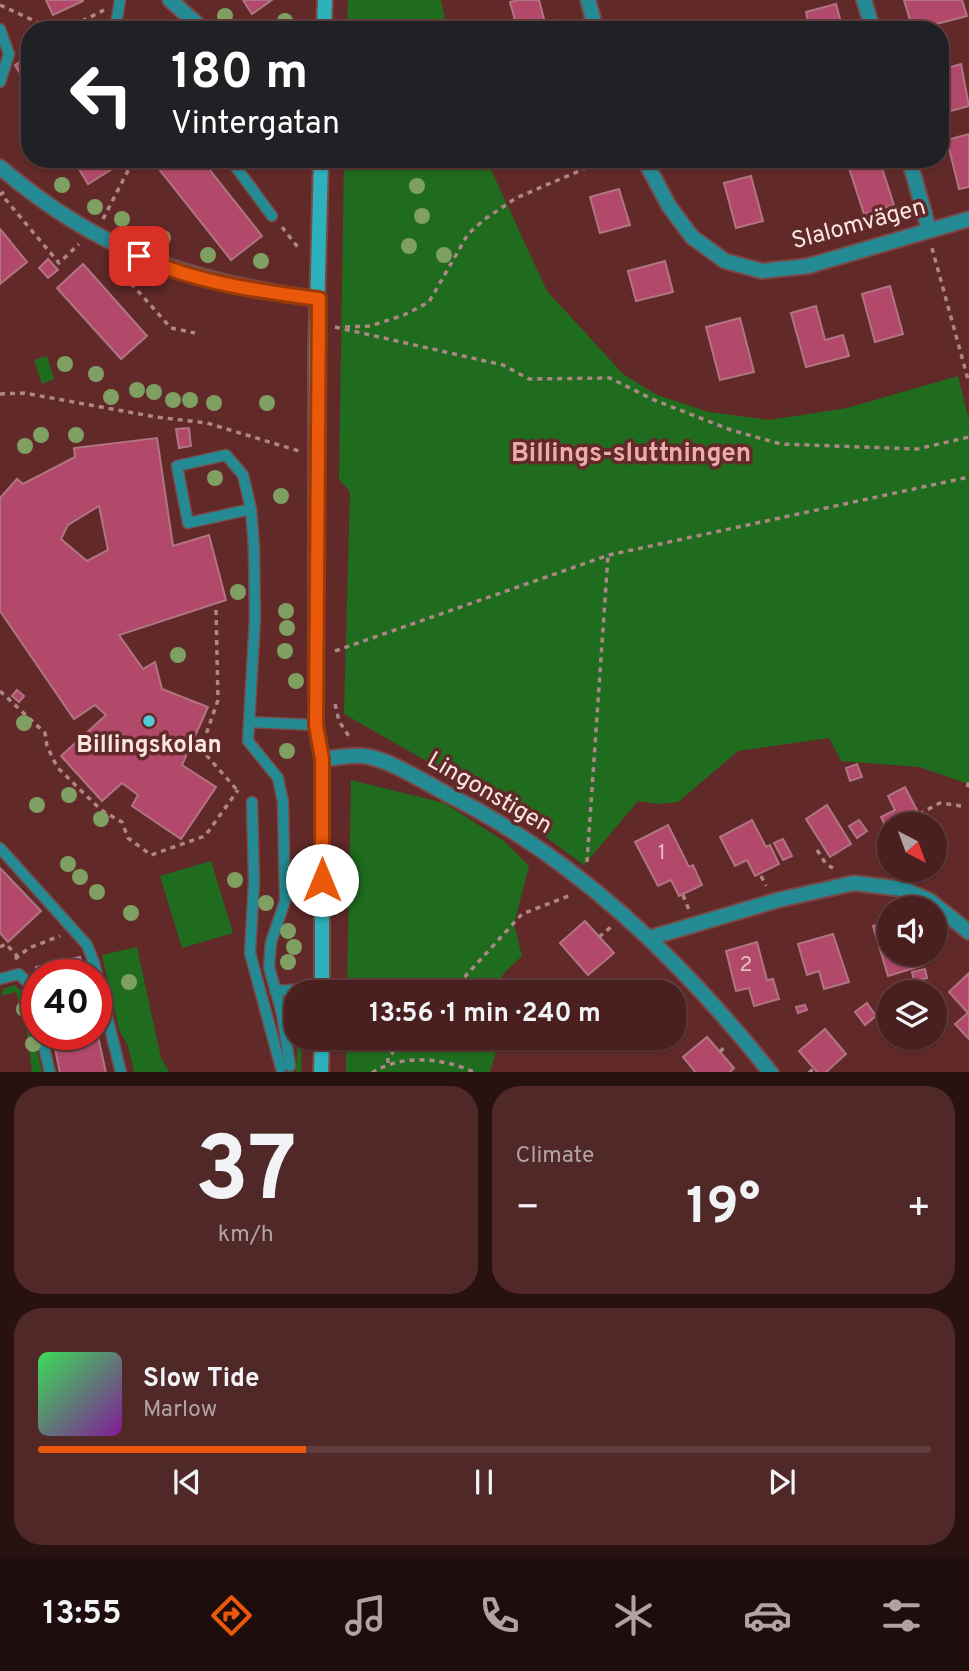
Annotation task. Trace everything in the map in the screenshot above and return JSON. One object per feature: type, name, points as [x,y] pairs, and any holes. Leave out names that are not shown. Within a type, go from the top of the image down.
[{"type":"street","points":[[170,0],[194,21]]},
{"type":"street","points":[[324,21],[325,0]]},
{"type":"street","points":[[588,0],[594,21]]},
{"type":"street","points":[[864,0],[870,21]]},
{"type":"street","points":[[0,167],[89,236],[153,263],[260,292],[319,299]]},
{"type":"street","points":[[321,168],[316,725],[322,759],[322,980]]},
{"type":"street","name":"Slalomvägen","points":[[649,168],[669,206],[692,237],[725,261],[762,271],[808,266],[969,219]]},
{"type":"street","points":[[912,168],[929,230]]},
{"type":"street","name":"Lingonstigen","points":[[322,759],[368,757],[405,772],[517,831],[585,881],[649,938],[732,1024],[770,1072]]},
{"type":"street","points":[[649,938],[778,900],[853,883],[903,889],[955,918],[969,932]]},
{"type":"street","points":[[321,1072],[322,1050]]},
{"type":"lane","points":[[116,21],[120,0]]},
{"type":"lane","points":[[0,29],[9,54],[0,82]]},
{"type":"lane","points":[[237,168],[272,216]]},
{"type":"lane","points":[[251,509],[188,523],[177,467],[226,455],[243,475],[251,509],[255,619],[248,741],[278,778],[283,802],[285,901],[271,942],[269,967],[286,1067],[250,954],[254,882],[252,802]]},
{"type":"lane","points":[[249,722],[316,725]]},
{"type":"lane","points":[[0,848],[76,931],[94,963],[121,1072]]},
{"type":"lane","points":[[2,978],[19,974],[21,976]]},
{"type":"lane","points":[[275,991],[284,991]]},
{"type":"lane","points":[[45,1050],[50,1072]]},
{"type":"path","points":[[0,5],[35,21]]},
{"type":"path","points":[[82,21],[106,9]]},
{"type":"path","points":[[7,189],[1,194],[59,263],[89,236],[130,168]]},
{"type":"path","points":[[586,168],[516,198],[485,219],[468,234],[429,302],[404,315],[370,326],[335,327],[503,365],[529,379],[610,378],[654,400],[731,430],[781,444],[918,449],[969,437]]},
{"type":"path","points":[[272,216],[300,250]]},
{"type":"path","points":[[932,246],[969,383]]},
{"type":"path","points":[[112,256],[111,263],[171,328],[194,333]]},
{"type":"path","points":[[0,394],[24,393],[74,400],[156,417],[207,423],[299,451]]},
{"type":"path","points":[[335,651],[608,555],[969,477]]},
{"type":"path","points":[[462,980],[522,914],[570,896],[585,881],[608,555]]},
{"type":"path","points":[[216,610],[218,699],[201,749],[252,802]]},
{"type":"path","points":[[0,691],[45,733],[47,747],[57,767],[101,810],[122,822],[128,838],[150,855],[205,836],[238,790]]},
{"type":"path","points":[[923,812],[940,803],[961,806]]},
{"type":"path","points":[[817,850],[826,864],[841,872]]},
{"type":"path","points":[[683,895],[690,912]]},
{"type":"path","points":[[599,937],[614,925]]},
{"type":"path","points":[[2,978],[8,965],[29,948],[76,931]]},
{"type":"path","points":[[0,947],[6,944],[18,957]]},
{"type":"path","points":[[388,1063],[388,1058],[395,1050]]},
{"type":"path","points":[[374,1072],[388,1063],[402,1060],[452,1063],[474,1072]]},
{"type":"path","points":[[810,1072],[814,1068]]},
{"type":"green space","points":[[348,0],[441,0],[445,21],[347,21]]},
{"type":"green space","points":[[344,168],[490,168],[547,291],[623,374],[657,395],[709,412],[769,420],[847,408],[958,376],[969,420],[969,784],[919,767],[841,761],[829,738],[738,751],[678,802],[658,804],[638,801],[584,865],[495,800],[344,714],[350,492],[339,479]]},
{"type":"green space","points":[[47,356],[54,379],[42,384],[34,360]]},
{"type":"green space","points":[[351,780],[444,803],[504,841],[529,866],[514,924],[522,956],[504,973],[501,980],[347,980]]},
{"type":"green space","points":[[211,861],[233,933],[182,948],[160,876]]},
{"type":"green space","points":[[137,947],[161,1058],[169,1072],[134,1072],[128,1046],[119,1030],[112,999],[112,959],[103,959],[102,955]]},
{"type":"green space","points":[[14,985],[21,991],[21,1011],[16,992],[1,996],[3,989]]},
{"type":"green space","points":[[29,1050],[37,1050],[42,1072],[32,1072]]},
{"type":"green space","points":[[302,1050],[301,1072],[296,1072],[297,1051]]},
{"type":"green space","points":[[346,1050],[496,1050],[490,1072],[346,1072]]},
{"type":"building","points":[[46,0],[83,0],[83,1],[53,15]]},
{"type":"building","points":[[243,0],[272,0],[252,14]]},
{"type":"building","points":[[539,0],[544,21],[515,21],[510,2]]},
{"type":"building","points":[[904,0],[962,0],[967,16],[948,21],[910,21]]},
{"type":"building","points":[[836,4],[841,21],[808,21],[806,12]]},
{"type":"building","points":[[21,61],[21,75],[15,65]]},
{"type":"building","points":[[961,64],[969,106],[949,112],[949,67]]},
{"type":"building","points":[[969,134],[969,187],[959,189],[949,139]]},
{"type":"building","points":[[78,168],[114,168],[88,184]]},
{"type":"building","points":[[158,168],[208,168],[262,236],[231,260]]},
{"type":"building","points":[[849,168],[882,168],[894,205],[864,214]]},
{"type":"building","points":[[751,176],[763,221],[736,228],[724,183]]},
{"type":"building","points":[[619,189],[630,225],[600,233],[590,197]]},
{"type":"building","points":[[0,229],[27,262],[0,284]]},
{"type":"building","points":[[48,259],[58,270],[48,278],[39,268]]},
{"type":"building","points":[[665,261],[673,292],[636,301],[628,271]]},
{"type":"building","points":[[83,264],[147,336],[121,359],[57,288]]},
{"type":"building","points":[[890,286],[903,334],[875,342],[862,294]]},
{"type":"building","points":[[816,306],[825,340],[843,335],[849,356],[806,367],[791,313]]},
{"type":"building","points":[[740,318],[754,372],[720,380],[706,327]]},
{"type":"building","points":[[189,428],[191,446],[179,448],[176,429]]},
{"type":"building","name":"Billingskolan","points":[[157,438],[173,546],[209,535],[226,600],[119,635],[143,669],[155,662],[162,689],[208,707],[182,765],[216,787],[181,839],[132,806],[138,795],[122,783],[102,801],[61,756],[106,715],[95,705],[74,719],[0,611],[0,498],[17,479],[23,484],[75,457],[74,448]],"holes":[[[99,506],[108,550],[87,561],[61,539],[68,525]]]},
{"type":"building","points":[[17,690],[24,696],[19,702],[12,696]]},
{"type":"building","points":[[857,764],[862,777],[850,781],[846,768]]},
{"type":"building","points":[[905,787],[918,812],[891,812],[895,810],[888,796]]},
{"type":"building","points":[[827,805],[851,844],[830,857],[806,819]]},
{"type":"building","points":[[752,820],[766,847],[770,845],[779,864],[755,876],[747,860],[735,866],[720,837]]},
{"type":"building","points":[[859,820],[867,831],[857,838],[849,826]]},
{"type":"building","points":[[668,825],[689,867],[693,865],[702,885],[679,896],[671,880],[658,886],[635,842]]},
{"type":"building","points":[[783,839],[792,856],[783,860],[774,843]]},
{"type":"building","points":[[0,868],[41,911],[8,942],[0,933]]},
{"type":"building","points":[[585,921],[614,953],[588,975],[560,943]]},
{"type":"building","points":[[833,934],[849,982],[824,989],[819,971],[807,975],[798,944]]},
{"type":"building","points":[[757,942],[767,980],[773,979],[779,999],[754,1006],[749,988],[736,991],[726,951]]},
{"type":"building","points":[[885,966],[921,966],[888,976]]},
{"type":"building","points":[[925,969],[927,978],[914,980],[912,972]]},
{"type":"building","points":[[969,973],[969,1039],[955,1024],[968,1013],[949,992]]},
{"type":"building","points":[[867,1003],[876,1016],[865,1025],[855,1012]]},
{"type":"building","points":[[805,1005],[807,1010],[798,1013],[796,1007]]},
{"type":"building","points":[[825,1029],[846,1054],[826,1072],[817,1072],[799,1051]]},
{"type":"building","points":[[707,1037],[734,1068],[730,1072],[695,1072],[683,1057]]},
{"type":"building","points":[[55,1050],[101,1050],[106,1072],[60,1072]]},
{"type":"place","name":"Billingskolan","points":[[149,721]]},
{"type":"district","name":"Billings-sluttningen","points":[[631,454]]},
{"type":"route","points":[[139,256],[212,281],[260,292],[319,299],[316,351],[316,725],[322,759],[322,880]]}]
